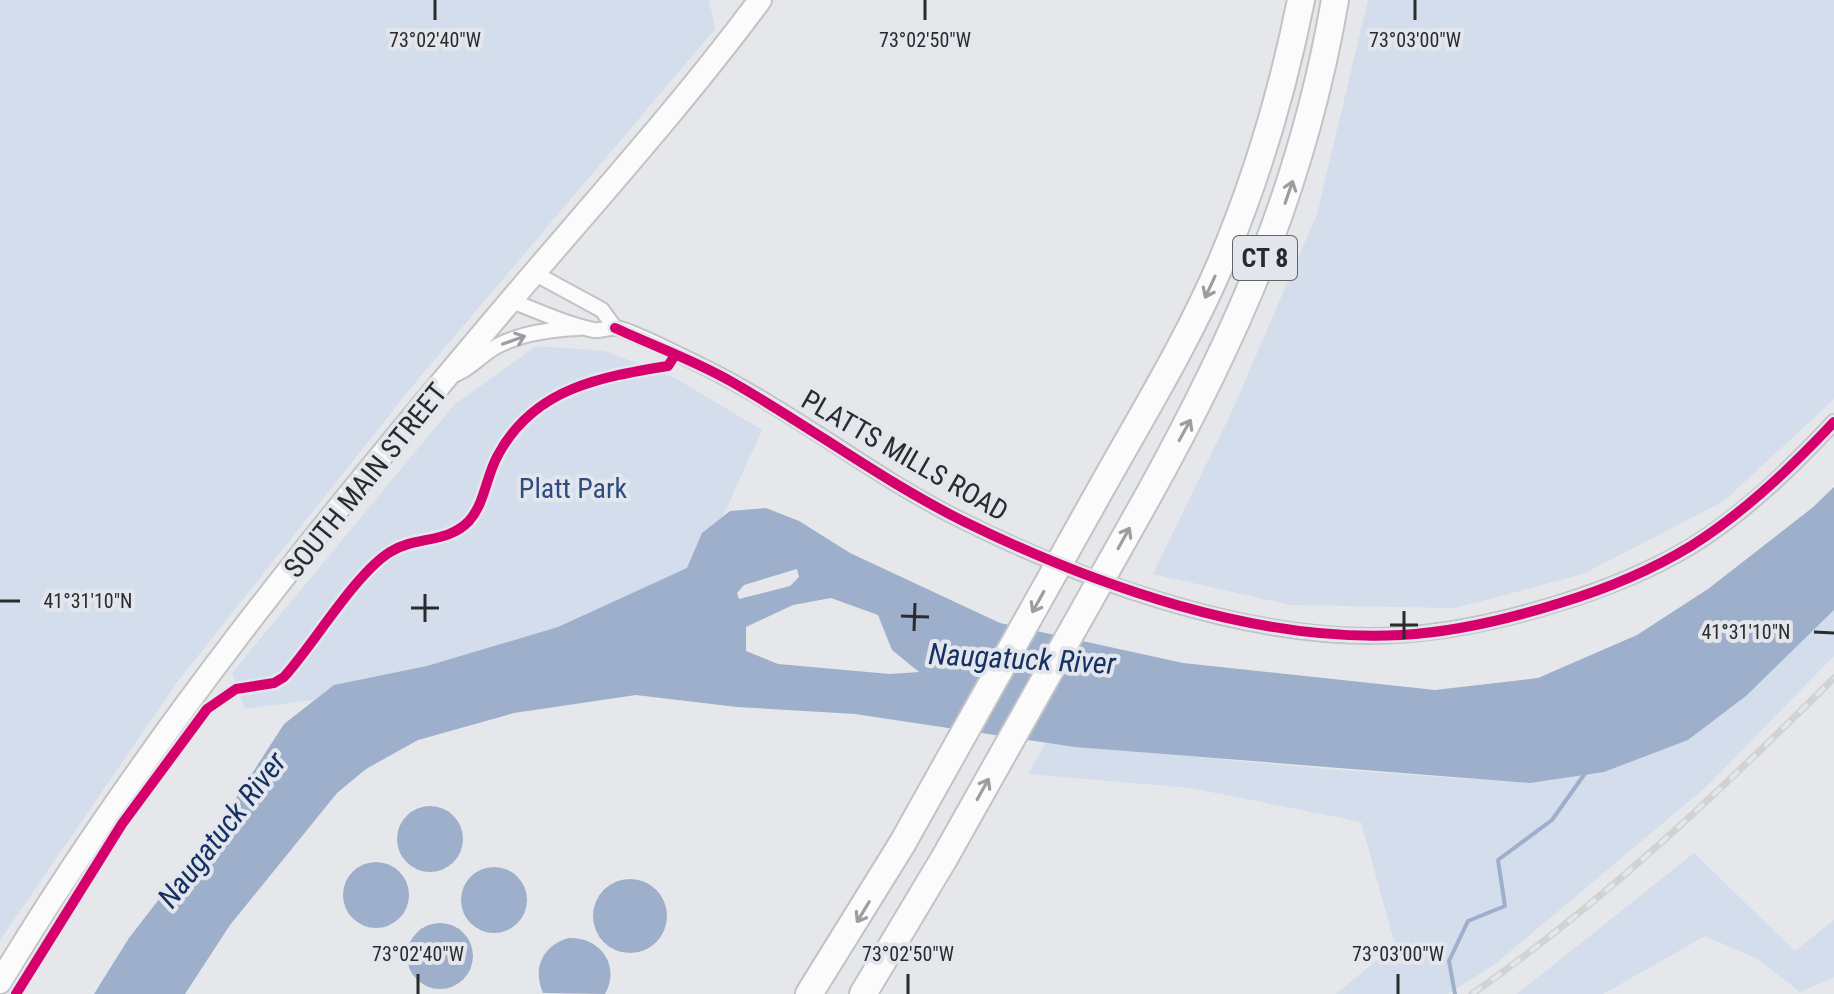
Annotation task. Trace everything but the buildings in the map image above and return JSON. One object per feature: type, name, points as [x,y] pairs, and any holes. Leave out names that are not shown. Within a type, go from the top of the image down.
[{"type":"highway","points":[[1238,220],[1287,0]]},
{"type":"highway","name":"CT 8","points":[[809,994],[902,844],[1181,345],[1238,220],[1272,123],[1301,0]]},
{"type":"highway","name":"CT 8","points":[[863,994],[945,857],[1214,375],[1276,231],[1307,132],[1335,0]]},
{"type":"main road","name":"SOUTH MAIN STREET","points":[[0,982],[58,886],[144,759],[448,377],[760,0]]},
{"type":"street","name":"PLATTS MILLS ROAD","points":[[534,273],[602,310],[615,328]]},
{"type":"street","name":"PLATTS MILLS ROAD","points":[[511,301],[589,329]]},
{"type":"street","name":"PLATTS MILLS ROAD","points":[[448,377],[466,371],[493,349],[519,337],[555,330],[615,328],[728,380],[932,505],[1035,554],[1117,585],[1187,606],[1249,621],[1328,634],[1402,635],[1472,626],[1546,607],[1623,581],[1680,552],[1720,526],[1774,481],[1834,422]]},
{"type":"green space","points":[[0,0],[709,0],[715,29],[414,384],[178,681],[0,940]]},
{"type":"green space","points":[[1368,0],[1834,0],[1834,399],[1724,501],[1583,574],[1455,608],[1291,605],[1153,574],[1233,409],[1317,214]]},
{"type":"green space","name":"Platt Park","points":[[536,346],[605,351],[675,378],[762,430],[698,571],[625,618],[365,693],[245,709],[232,673],[454,405]]},
{"type":"green space","points":[[1834,610],[1834,656],[1706,787],[1495,964],[1448,994],[1336,994],[1395,945],[1361,822],[1191,788],[1028,774],[1046,743],[1327,769],[1530,783],[1604,772],[1688,740],[1746,696]]},
{"type":"green space","points":[[1694,853],[1795,951],[1834,920],[1834,977],[1800,992],[1758,959],[1705,936],[1603,994],[1517,994]]},
{"type":"water","name":"Naugatuck River","points":[[1834,487],[1834,610],[1746,696],[1688,740],[1604,772],[1530,783],[1075,747],[855,714],[737,707],[636,695],[514,713],[418,740],[366,769],[337,793],[230,925],[185,994],[94,994],[129,938],[231,806],[284,724],[334,685],[427,666],[558,627],[687,568],[702,533],[730,511],[766,508],[799,521],[850,553],[1000,623],[1183,663],[1435,690],[1538,678],[1637,635],[1708,589],[1812,508]],"holes":[[[797,569],[799,577],[790,586],[739,599],[737,593],[744,585]],[[831,598],[878,615],[892,650],[919,672],[890,674],[778,664],[746,651],[746,627],[793,605]]]},
{"type":"water","points":[[430,806],[443,809],[453,816],[460,826],[463,839],[460,852],[453,862],[443,869],[430,872],[417,869],[407,862],[400,852],[397,839],[400,826],[407,816],[417,809]]},
{"type":"water","points":[[376,862],[389,865],[399,872],[406,882],[409,895],[406,908],[399,918],[389,925],[376,928],[363,925],[353,918],[346,908],[343,895],[346,882],[353,872],[363,865]]},
{"type":"water","points":[[494,867],[507,870],[517,877],[524,887],[527,900],[524,913],[517,923],[507,930],[494,933],[481,930],[471,923],[464,913],[461,900],[464,887],[471,877],[481,870]]},
{"type":"water","points":[[630,879],[644,882],[656,890],[664,902],[667,916],[664,930],[656,942],[644,950],[630,953],[616,950],[604,942],[596,930],[593,916],[596,902],[604,890],[616,882]]},
{"type":"water","points":[[440,923],[453,926],[463,933],[470,943],[473,956],[470,969],[463,979],[453,986],[440,989],[427,986],[417,979],[410,969],[407,956],[410,943],[417,933],[427,926]]},
{"type":"water","points":[[569,938],[590,942],[605,955],[610,973],[605,994],[543,993],[539,975],[542,959],[552,946]]},
{"type":"waterway","points":[[1455,994],[1449,961],[1468,921],[1505,906],[1498,860],[1552,820],[1586,772]]},
{"type":"railway","points":[[1472,994],[1568,922],[1660,844],[1834,678]]},
{"type":"cycle path","points":[[615,328],[732,382],[877,472],[965,522],[1067,567],[1121,588],[1233,619],[1290,630],[1346,635],[1401,635],[1482,624],[1560,603],[1627,579],[1675,555],[1730,519],[1784,473],[1834,422]]},
{"type":"cycle path","points":[[16,994],[122,824],[207,709],[236,689],[274,683],[284,677],[363,576],[390,552],[441,537],[469,521],[479,506],[498,455],[530,414],[550,400],[594,381],[668,366],[675,355]]}]
